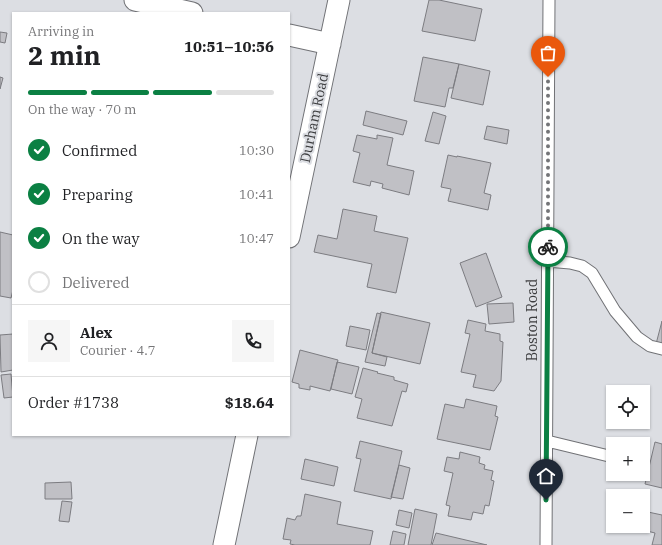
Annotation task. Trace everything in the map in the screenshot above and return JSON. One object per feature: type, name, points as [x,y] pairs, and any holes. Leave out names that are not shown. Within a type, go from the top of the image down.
[{"type":"street","points":[[135,0],[188,12]]},
{"type":"street","name":"Durham Road","points":[[290,232],[339,0]]},
{"type":"street","points":[[290,35],[330,44]]},
{"type":"street","points":[[224,545],[247,436]]},
{"type":"lane","name":"Boston Road","points":[[546,545],[549,0]]},
{"type":"lane","points":[[548,261],[570,263],[582,266],[592,273],[615,310],[637,337],[650,346],[662,349]]},
{"type":"lane","points":[[547,441],[606,456]]},
{"type":"building","points":[[429,0],[439,0],[482,9],[475,41],[422,31]]},
{"type":"building","points":[[0,32],[7,33],[5,43],[0,42]]},
{"type":"building","points":[[423,57],[459,64],[453,88],[449,88],[445,107],[414,101]]},
{"type":"building","points":[[459,64],[490,71],[483,105],[451,98]]},
{"type":"building","points":[[0,77],[3,78],[0,89]]},
{"type":"building","points":[[366,111],[407,121],[403,135],[363,125]]},
{"type":"building","points":[[433,112],[446,116],[439,144],[425,141]]},
{"type":"building","points":[[487,126],[509,130],[507,144],[484,139]]},
{"type":"building","points":[[357,135],[377,139],[377,135],[393,138],[387,165],[414,171],[409,195],[382,188],[383,184],[371,181],[370,186],[353,182],[360,153],[353,151]]},
{"type":"building","points":[[448,155],[491,163],[484,193],[491,195],[488,210],[448,201],[451,189],[441,187]]},
{"type":"building","points":[[343,209],[377,216],[374,231],[408,238],[396,293],[367,287],[372,264],[314,252],[318,235],[337,239]]},
{"type":"building","points":[[0,232],[12,235],[12,294],[11,298],[0,296]]},
{"type":"building","points":[[486,253],[502,297],[476,307],[460,263]]},
{"type":"building","points":[[513,303],[514,322],[489,324],[487,304]]},
{"type":"building","points":[[381,312],[430,323],[420,364],[372,353]]},
{"type":"building","points":[[377,313],[381,314],[372,353],[387,357],[385,366],[365,362]]},
{"type":"building","points":[[468,320],[486,324],[485,331],[500,334],[500,341],[503,342],[501,381],[494,391],[473,387],[476,375],[461,372],[470,334],[465,333]]},
{"type":"building","points":[[662,321],[662,346],[656,344]]},
{"type":"building","points":[[350,326],[370,330],[366,350],[346,346]]},
{"type":"building","points":[[12,334],[12,370],[1,372],[0,335]]},
{"type":"building","points":[[300,350],[338,360],[330,391],[310,386],[310,390],[299,388],[299,384],[292,382]]},
{"type":"building","points":[[337,362],[359,367],[352,394],[331,389]]},
{"type":"building","points":[[363,368],[394,377],[394,380],[408,384],[406,392],[402,391],[392,426],[357,418],[362,399],[355,397]]},
{"type":"building","points":[[11,374],[12,397],[4,398],[1,375]]},
{"type":"building","points":[[466,399],[497,406],[495,416],[498,417],[490,450],[437,439],[445,404],[464,408]]},
{"type":"building","points":[[360,441],[402,451],[391,499],[354,491],[361,459],[356,458]]},
{"type":"building","points":[[655,442],[662,444],[662,488],[645,484],[646,481],[650,481],[650,463]]},
{"type":"building","points":[[460,452],[480,457],[479,463],[485,465],[484,469],[493,471],[491,480],[494,481],[489,506],[485,505],[483,514],[473,512],[471,520],[448,516],[450,506],[446,505],[453,473],[444,471],[447,457],[459,459]]},
{"type":"building","points":[[305,459],[338,467],[334,486],[301,479]]},
{"type":"building","points":[[399,465],[410,468],[403,499],[391,497]]},
{"type":"building","points":[[71,482],[72,499],[45,499],[45,483]]},
{"type":"building","points":[[305,494],[341,502],[337,524],[373,531],[370,545],[295,545],[290,544],[291,540],[283,539],[287,518],[295,520],[297,516],[301,516]]},
{"type":"building","points":[[62,501],[72,502],[69,522],[59,521]]},
{"type":"building","points":[[415,509],[437,514],[431,545],[408,545]]},
{"type":"building","points":[[399,510],[412,513],[409,528],[396,525]]},
{"type":"building","points":[[650,512],[662,515],[662,545],[652,545],[655,533],[650,532]]},
{"type":"building","points":[[393,531],[406,534],[404,545],[390,545]]},
{"type":"building","points":[[436,533],[487,545],[432,545]]},
{"type":"way so far","points":[[548,77],[548,247]]},
{"type":"route","points":[[546,500],[548,247]]}]
